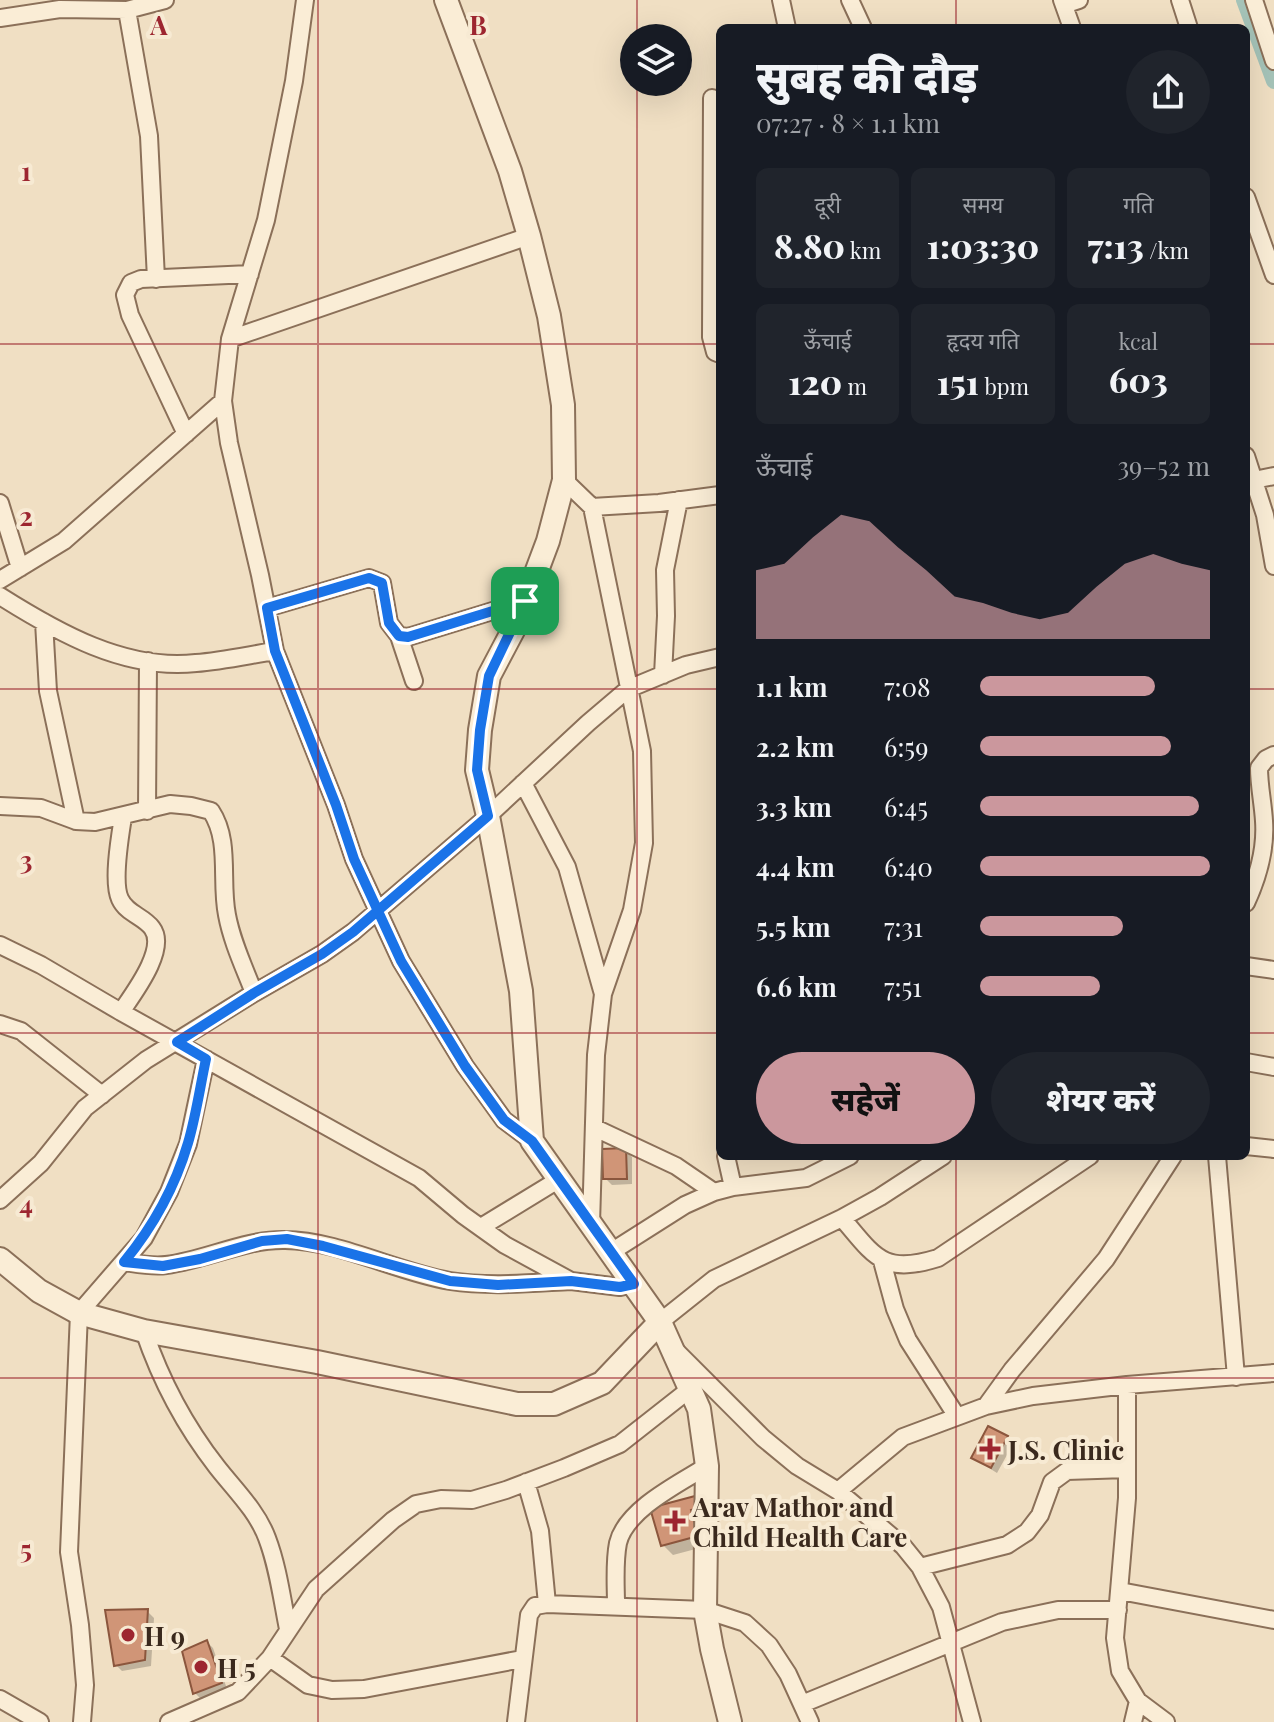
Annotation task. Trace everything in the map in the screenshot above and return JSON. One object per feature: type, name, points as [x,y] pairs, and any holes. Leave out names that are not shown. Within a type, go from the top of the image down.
[{"type":"street","points":[[0,18],[60,9],[127,10],[165,0]]},
{"type":"street","points":[[446,0],[510,171],[529,236],[549,316],[563,405],[564,480],[548,541],[525,601],[489,676],[477,770],[521,991],[532,1141]]},
{"type":"street","points":[[781,0],[786,24]]},
{"type":"street","points":[[850,0],[861,24]]},
{"type":"street","points":[[1180,0],[1188,24]]},
{"type":"street","points":[[1254,0],[1274,61]]},
{"type":"street","points":[[302,1],[294,81],[269,205],[230,339],[223,401],[229,443],[275,651],[354,859],[401,961],[465,1066],[504,1120],[532,1141],[660,1322],[699,1409],[707,1466],[705,1610],[730,1722]]},
{"type":"street","points":[[1069,2],[1072,24]]},
{"type":"street","points":[[127,10],[149,136],[156,279]]},
{"type":"street","points":[[712,98],[711,337],[716,352]]},
{"type":"street","points":[[1250,213],[1274,275]]},
{"type":"street","points":[[230,339],[529,236]]},
{"type":"street","points":[[186,434],[125,295],[131,283],[141,279],[250,274]]},
{"type":"street","points":[[0,580],[64,541],[223,401]]},
{"type":"street","points":[[1250,468],[1265,515],[1273,558]]},
{"type":"street","points":[[1254,480],[1274,476]]},
{"type":"street","points":[[564,480],[592,507],[642,751],[644,843],[632,910],[603,994],[596,1055],[591,1224]]},
{"type":"street","points":[[592,507],[716,495]]},
{"type":"street","points":[[663,675],[665,570],[679,500]]},
{"type":"street","points":[[0,503],[20,568]]},
{"type":"street","points":[[267,608],[369,578],[382,583],[389,623],[399,636],[414,681]]},
{"type":"street","points":[[0,596],[97,648],[148,661],[193,664],[275,651]]},
{"type":"street","points":[[399,636],[408,637],[525,601]]},
{"type":"street","points":[[44,622],[48,691],[76,821]]},
{"type":"street","points":[[0,1200],[41,1163],[85,1108],[146,1060],[322,954],[488,816],[628,689],[686,665],[716,646]]},
{"type":"street","points":[[686,665],[716,658]]},
{"type":"street","points":[[147,811],[148,661]]},
{"type":"street","points":[[1250,895],[1264,848],[1259,768],[1274,755]]},
{"type":"street","points":[[523,783],[567,867],[603,994]]},
{"type":"street","points":[[0,806],[41,808],[76,821],[95,822],[170,804],[211,811],[219,823],[223,846],[227,917],[254,993]]},
{"type":"street","points":[[121,1012],[156,952],[157,939],[154,929],[130,913],[119,897],[117,859],[123,817]]},
{"type":"street","points":[[0,945],[41,965],[419,1178],[505,1245],[571,1281]]},
{"type":"street","points":[[1250,967],[1274,970]]},
{"type":"street","points":[[0,1024],[21,1031],[102,1095]]},
{"type":"street","points":[[82,1722],[85,1685],[69,1552],[79,1313],[144,1238],[179,1168],[188,1144],[206,1059]]},
{"type":"street","points":[[1250,1063],[1274,1067]]},
{"type":"street","points":[[595,1128],[676,1166],[714,1192]]},
{"type":"street","points":[[1250,1146],[1274,1149]]},
{"type":"street","points":[[727,1160],[733,1187]]},
{"type":"street","points":[[611,1252],[685,1205],[714,1192],[806,1178],[842,1160]]},
{"type":"street","points":[[0,1259],[39,1291],[79,1313],[144,1331],[317,1362],[517,1404],[554,1404],[602,1383],[660,1322],[714,1279],[842,1218],[937,1160]]},
{"type":"street","points":[[882,1261],[918,1265],[938,1258],[1084,1160]]},
{"type":"street","points":[[986,1406],[1012,1370],[1106,1259],[1170,1160]]},
{"type":"street","points":[[1217,1160],[1236,1377]]},
{"type":"street","points":[[481,1227],[558,1180]]},
{"type":"street","points":[[842,1218],[882,1261],[895,1309],[908,1340],[956,1415]]},
{"type":"street","points":[[124,1262],[163,1266],[262,1241],[287,1239],[450,1281],[498,1285],[571,1281],[620,1287],[634,1284]]},
{"type":"street","points":[[144,1331],[182,1416],[217,1467],[244,1498],[266,1536],[278,1576],[288,1629]]},
{"type":"street","points":[[671,1346],[763,1438],[797,1466],[838,1491],[903,1546],[920,1567],[941,1607],[972,1722]]},
{"type":"street","points":[[838,1491],[903,1437],[986,1406],[1033,1396],[1127,1385],[1274,1373]]},
{"type":"street","points":[[1127,1385],[1127,1469],[1115,1638],[1120,1671],[1138,1701],[1166,1722]]},
{"type":"street","points":[[169,1722],[238,1692],[270,1658],[316,1589],[393,1520],[416,1504],[441,1499],[472,1500],[620,1444],[690,1389]]},
{"type":"street","points":[[616,1606],[618,1540],[629,1522],[646,1505],[707,1466]]},
{"type":"street","points":[[920,1567],[989,1551],[1017,1539],[1040,1515],[1052,1482],[1067,1471],[1127,1469]]},
{"type":"street","points":[[526,1482],[540,1531],[547,1604]]},
{"type":"street","points":[[1120,1591],[1274,1620]]},
{"type":"street","points":[[516,1722],[529,1615],[535,1606],[547,1604],[705,1610],[745,1623],[769,1645],[788,1674],[810,1722]]},
{"type":"street","points":[[802,1704],[1002,1622],[1032,1613],[1118,1610]]},
{"type":"street","points":[[270,1658],[308,1685],[332,1690],[364,1689],[522,1659]]},
{"type":"street","points":[[1,1697],[33,1721]]},
{"type":"street","points":[[1133,1722],[1138,1701]]},
{"type":"building","points":[[626,1148],[627,1179],[603,1179],[602,1149]]},
{"type":"building","points":[[988,1426],[1008,1436],[991,1468],[971,1458]]},
{"type":"building","points":[[695,1496],[699,1508],[691,1510],[698,1536],[661,1546],[650,1508]]},
{"type":"building","name":"H 9","points":[[148,1609],[145,1660],[114,1666],[105,1610]]},
{"type":"building","name":"H 5","points":[[207,1640],[222,1683],[193,1694],[182,1651]]},
{"type":"waterway","points":[[1244,0],[1274,81]]},
{"type":"place","name":"J.S. Clinic","points":[[990,1449]]},
{"type":"place","name":"Arav Mathor and Child Health Care","points":[[675,1521]]},
{"type":"place","name":"H 9","points":[[128,1635]]},
{"type":"place","name":"H 5","points":[[201,1667]]},
{"type":"route","points":[[525,601],[408,637],[399,636],[389,623],[382,583],[369,578],[267,608],[275,651],[354,859],[377,910],[401,961],[465,1066],[504,1120],[532,1141],[634,1284],[620,1287],[571,1281],[498,1285],[450,1281],[287,1239],[262,1241],[163,1266],[124,1262],[144,1238],[169,1192],[188,1144],[206,1059],[177,1042],[353,932],[377,910],[488,816],[477,770],[489,676],[525,601]]}]
